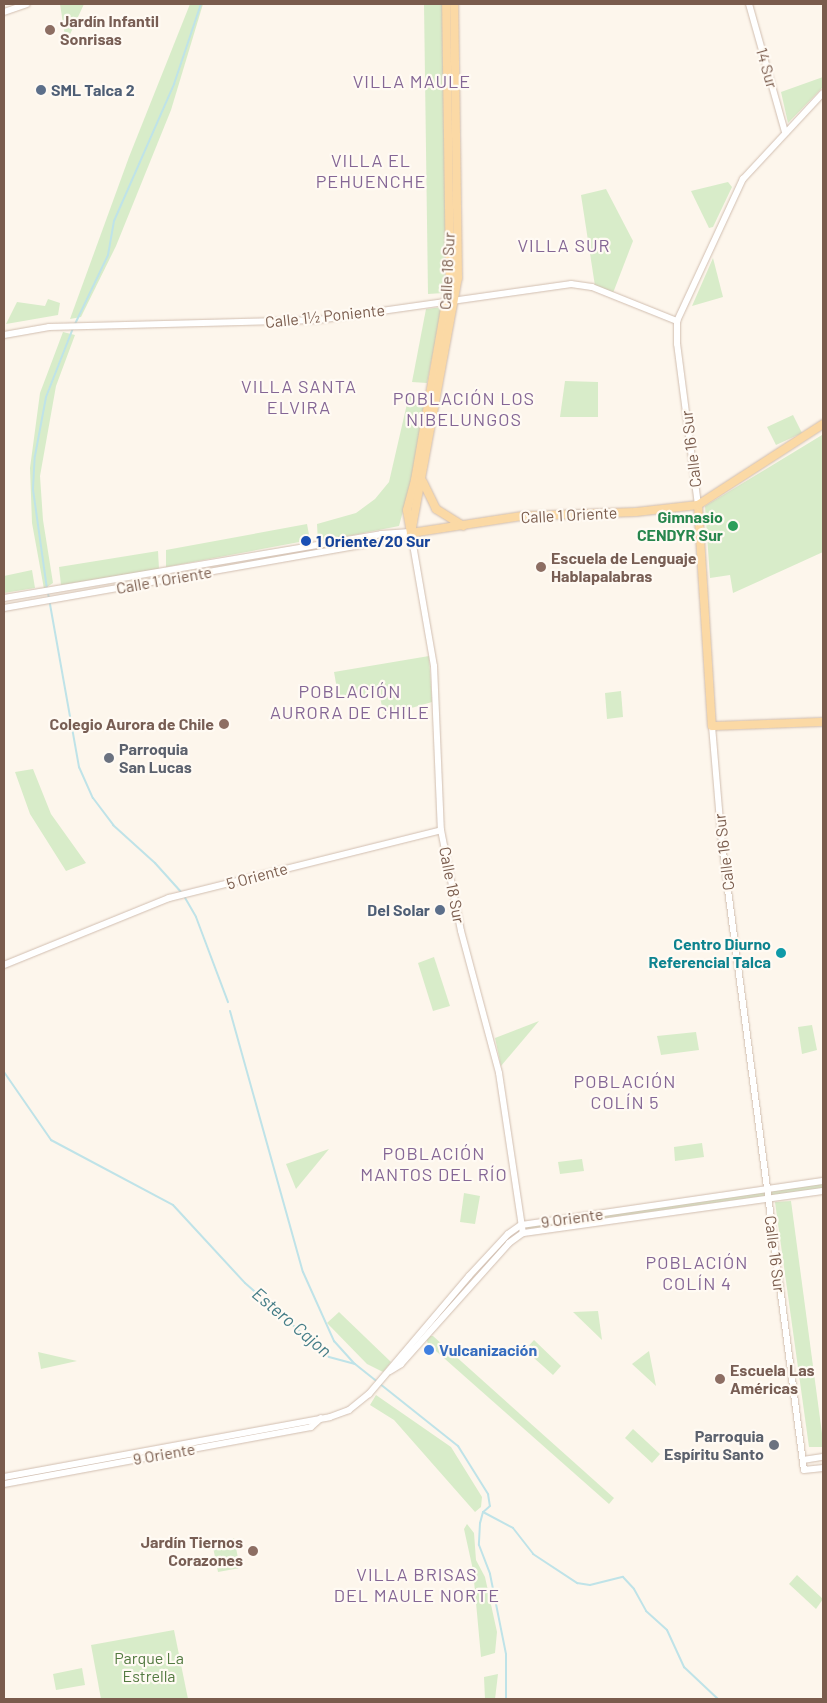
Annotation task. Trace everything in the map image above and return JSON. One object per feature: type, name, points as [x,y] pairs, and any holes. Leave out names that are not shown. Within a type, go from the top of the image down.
[{"type":"main road","name":"Calle 18 Sur","points":[[411,533],[422,478],[451,300],[446,4]]},
{"type":"main road","name":"Calle 18 Sur","points":[[411,533],[406,520],[407,510],[451,300],[458,278],[454,4]]},
{"type":"main road","name":"Calle 1 Oriente","points":[[411,533],[465,527],[522,516],[636,512],[698,505],[823,424]]},
{"type":"main road","points":[[422,478],[428,498],[436,509],[452,522],[465,527]]},
{"type":"main road","name":"Calle 16 Sur","points":[[698,505],[712,726]]},
{"type":"main road","points":[[712,726],[823,722]]},
{"type":"street","points":[[4,12],[27,4]]},
{"type":"street","name":"14 Sur","points":[[749,4],[785,132]]},
{"type":"street","name":"Calle 16 Sur","points":[[698,505],[677,344],[677,321],[714,239],[748,173],[785,132],[823,95]]},
{"type":"street","name":"Calle 1½ Poniente","points":[[4,335],[65,327],[318,320],[571,284],[592,288],[613,298],[677,321]]},
{"type":"street","name":"Calle 1 Oriente","points":[[4,598],[381,534],[411,533]]},
{"type":"street","name":"Calle 1 Oriente","points":[[4,608],[402,538],[411,533]]},
{"type":"street","name":"Calle 18 Sur","points":[[411,533],[434,666],[441,830],[461,932],[499,1073],[523,1233]]},
{"type":"street","name":"Calle 16 Sur","points":[[712,726],[722,844],[804,1470],[823,1468]]},
{"type":"street","name":"5 Oriente","points":[[4,965],[183,895],[441,830]]},
{"type":"street","name":"9 Oriente","points":[[4,1477],[321,1418],[349,1410],[375,1388],[469,1276],[508,1234],[521,1225],[823,1181]]},
{"type":"street","name":"9 Oriente","points":[[385,1374],[401,1364],[509,1243],[523,1233],[823,1191]]},
{"type":"street","points":[[698,1200],[698,1209]]},
{"type":"street","points":[[578,1217],[579,1225]]},
{"type":"street","name":"9 Oriente","points":[[4,1484],[311,1428],[321,1418]]},
{"type":"street","points":[[803,1460],[823,1457]]},
{"type":"green space","points":[[60,4],[84,4],[66,43]]},
{"type":"green space","points":[[190,4],[203,4],[171,110],[116,246],[81,317],[70,319],[129,157]]},
{"type":"green space","points":[[424,4],[442,4],[446,260],[443,293],[428,294]]},
{"type":"green space","points":[[823,77],[823,87],[788,123],[781,92]]},
{"type":"green space","points":[[728,182],[732,187],[713,227],[709,228],[691,191]]},
{"type":"green space","points":[[606,189],[633,241],[613,293],[595,286],[581,195]]},
{"type":"green space","points":[[713,258],[723,297],[692,306]]},
{"type":"green space","points":[[48,299],[60,303],[58,315],[6,324],[17,302],[45,306]]},
{"type":"green space","points":[[442,307],[427,383],[412,382],[426,309]]},
{"type":"green space","points":[[63,332],[75,335],[56,386],[40,476],[43,520],[53,583],[44,589],[32,523],[30,468],[40,393]]},
{"type":"green space","points":[[565,381],[598,382],[598,417],[560,417]]},
{"type":"green space","points":[[409,395],[425,397],[412,478],[399,526],[318,542],[317,524],[356,513],[375,499],[389,482]]},
{"type":"green space","points":[[793,415],[802,433],[776,445],[767,427]]},
{"type":"green space","points":[[822,435],[823,552],[733,593],[730,575],[710,578],[705,506]]},
{"type":"green space","points":[[307,524],[310,540],[166,567],[166,550]]},
{"type":"green space","points":[[158,551],[159,569],[61,585],[59,567]]},
{"type":"green space","points":[[32,570],[35,588],[4,593],[4,576]]},
{"type":"green space","points":[[429,656],[432,702],[384,716],[379,692],[339,700],[334,672]]},
{"type":"green space","points":[[621,691],[623,717],[607,719],[605,693]]},
{"type":"green space","points":[[33,769],[51,814],[86,863],[66,871],[30,814],[15,772]]},
{"type":"green space","points":[[434,957],[450,1006],[433,1011],[418,963]]},
{"type":"green space","points":[[539,1021],[501,1066],[495,1038]]},
{"type":"green space","points":[[812,1025],[817,1050],[802,1054],[798,1027]]},
{"type":"green space","points":[[696,1032],[699,1050],[661,1055],[657,1036]]},
{"type":"green space","points":[[702,1143],[704,1157],[675,1161],[674,1147]]},
{"type":"green space","points":[[329,1149],[296,1189],[286,1164]]},
{"type":"green space","points":[[582,1159],[584,1171],[560,1174],[558,1162]]},
{"type":"green space","points":[[823,1182],[823,1188],[525,1229],[524,1223]]},
{"type":"green space","points":[[464,1193],[480,1196],[475,1224],[460,1222]]},
{"type":"green space","points":[[791,1201],[823,1447],[809,1447],[775,1202]]},
{"type":"green space","points":[[598,1311],[602,1340],[573,1312]]},
{"type":"green space","points":[[339,1312],[391,1362],[383,1372],[367,1364],[327,1323]]},
{"type":"green space","points":[[433,1336],[614,1498],[609,1504],[428,1344],[426,1338]]},
{"type":"green space","points":[[534,1340],[561,1366],[553,1375],[525,1350]]},
{"type":"green space","points":[[649,1351],[656,1386],[632,1364]]},
{"type":"green space","points":[[38,1352],[77,1361],[41,1369]]},
{"type":"green space","points":[[376,1395],[451,1447],[482,1497],[481,1507],[475,1512],[394,1420],[370,1405]]},
{"type":"green space","points":[[633,1429],[660,1454],[652,1463],[625,1438]]},
{"type":"green space","points":[[467,1524],[474,1533],[476,1560],[485,1577],[497,1632],[495,1653],[481,1657],[473,1570],[464,1529]]},
{"type":"green space","points":[[234,1538],[240,1568],[218,1572],[212,1542]]},
{"type":"green space","points":[[797,1575],[823,1599],[816,1609],[789,1584]]},
{"type":"green space","name":"Parque La Estrella","points":[[174,1630],[188,1699],[101,1699],[91,1645]]},
{"type":"green space","points":[[82,1668],[85,1685],[56,1690],[53,1674]]},
{"type":"green space","points":[[498,1674],[495,1699],[485,1699],[484,1677]]},
{"type":"waterway","points":[[75,324],[108,255],[114,221],[174,84],[201,4]]},
{"type":"waterway","points":[[47,589],[33,489],[35,456],[46,397],[73,328]]},
{"type":"waterway","points":[[48,593],[79,767],[93,798],[113,825],[155,863],[181,892]]},
{"type":"waterway","points":[[184,896],[196,917],[228,1002]]},
{"type":"waterway","points":[[230,1011],[303,1272],[334,1341],[355,1364]]},
{"type":"waterway","name":"Estero Cajon","points":[[4,1072],[51,1140],[173,1205],[245,1283],[329,1357],[355,1364],[458,1446],[488,1494],[490,1506],[483,1512],[480,1523],[479,1545],[490,1574],[506,1654],[506,1699]]},
{"type":"waterway","points":[[483,1512],[513,1528],[533,1554],[577,1583],[590,1585],[623,1577],[634,1589],[646,1611],[667,1630],[684,1667],[718,1699]]},
{"type":"place","name":"Jardín Infantil Sonrisas","points":[[50,30]]},
{"type":"place","name":"SML Talca 2","points":[[41,90]]},
{"type":"place","name":"Gimnasio CENDYR Sur","points":[[733,526]]},
{"type":"place","name":"1 Oriente/20 Sur","points":[[306,541]]},
{"type":"place","name":"Escuela de Lenguaje Hablapalabras","points":[[541,567]]},
{"type":"place","name":"Colegio Aurora de Chile","points":[[224,724]]},
{"type":"place","name":"Parroquia San Lucas","points":[[109,758]]},
{"type":"place","name":"Del Solar","points":[[440,910]]},
{"type":"place","name":"Centro Diurno Referencial Talca","points":[[781,953]]},
{"type":"place","name":"Vulcanización","points":[[429,1350]]},
{"type":"place","name":"Escuela Las Américas","points":[[720,1379]]},
{"type":"place","name":"Parroquia Espíritu Santo","points":[[774,1445]]},
{"type":"place","name":"Jardín Tiernos Corazones","points":[[253,1551]]},
{"type":"district","name":"VILLA MAULE","points":[[412,81]]},
{"type":"district","name":"VILLA EL PEHUENCHE","points":[[371,171]]},
{"type":"district","name":"VILLA SUR","points":[[564,245]]},
{"type":"district","name":"VILLA SANTA ELVIRA","points":[[299,397]]},
{"type":"district","name":"POBLACIÓN LOS NIBELUNGOS","points":[[464,409]]},
{"type":"district","name":"POBLACIÓN AURORA DE CHILE","points":[[350,702]]},
{"type":"district","name":"POBLACIÓN COLÍN 5","points":[[625,1092]]},
{"type":"district","name":"POBLACIÓN MANTOS DEL RÍO","points":[[434,1164]]},
{"type":"district","name":"POBLACIÓN COLÍN 4","points":[[697,1273]]},
{"type":"district","name":"VILLA BRISAS DEL MAULE NORTE","points":[[417,1585]]}]
